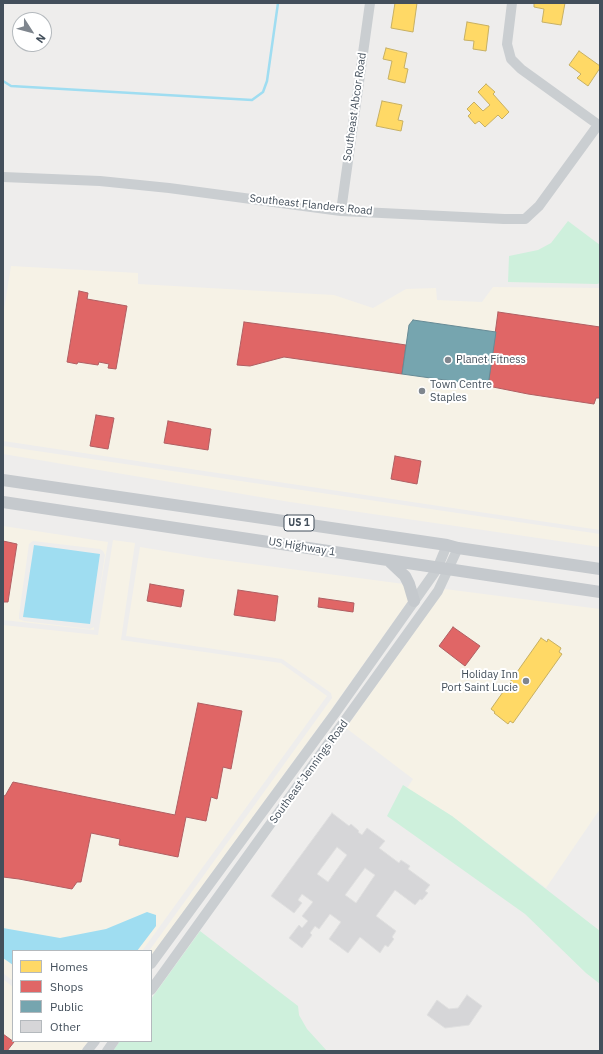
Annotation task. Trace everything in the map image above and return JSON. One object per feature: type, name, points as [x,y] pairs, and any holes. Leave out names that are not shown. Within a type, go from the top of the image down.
[{"type":"main road","name":"US Highway 1","points":[[3,480],[600,569]]},
{"type":"main road","name":"US Highway 1","points":[[3,502],[600,592]]},
{"type":"main road","points":[[388,560],[405,576],[414,601]]},
{"type":"street","name":"Southeast Abcor Road","points":[[341,211],[370,3]]},
{"type":"street","points":[[512,3],[507,44],[511,59],[521,69],[599,126]]},
{"type":"street","name":"Southeast Flanders Road","points":[[3,177],[100,181],[162,187],[341,211],[524,219],[539,206],[599,126]]},
{"type":"street","name":"Southeast Jennings Road","points":[[152,989],[438,591],[443,569],[452,546]]},
{"type":"street","name":"Southeast Jennings Road","points":[[152,963],[331,718],[414,601],[443,569]]},
{"type":"street","points":[[87,1051],[94,1042]]},
{"type":"street","points":[[107,1051],[113,1042]]},
{"type":"shaded area","points":[[11,266],[138,273],[138,284],[334,295],[373,308],[406,289],[436,288],[437,300],[482,302],[493,287],[600,288],[600,530],[3,441],[3,316]]},
{"type":"shaded area","points":[[3,446],[600,534],[600,547],[290,502],[3,454]]},
{"type":"shaded area","points":[[3,526],[108,542],[97,608],[105,555],[103,551],[100,549],[33,541],[29,544],[19,619],[24,621],[90,629],[94,627],[94,630],[3,620]]},
{"type":"shaded area","points":[[113,540],[135,543],[121,640],[281,663],[327,696],[143,950],[12,950],[12,980],[3,973],[3,625],[98,635]]},
{"type":"shaded area","points":[[140,547],[207,558],[404,584],[409,600],[328,714],[152,955],[152,950],[150,950],[332,698],[331,693],[282,659],[126,636]]},
{"type":"shaded area","points":[[445,589],[600,609],[600,809],[546,888],[452,816],[407,788],[413,779],[346,728]]},
{"type":"shaded area","points":[[3,979],[12,986],[12,1042],[88,1042],[81,1051],[3,1051]]},
{"type":"green space","points":[[568,221],[600,245],[600,283],[508,282],[509,256],[538,250],[551,243]]},
{"type":"green space","points":[[403,785],[452,816],[600,931],[600,984],[586,973],[525,914],[387,816]]},
{"type":"green space","points":[[200,931],[298,1006],[299,1015],[307,1029],[327,1051],[113,1051],[119,1042],[152,1042],[152,998]]},
{"type":"water","points":[[34,545],[100,554],[90,624],[23,617]]},
{"type":"water","points":[[147,912],[156,915],[156,926],[138,950],[12,950],[12,964],[3,958],[3,928],[60,938],[106,929]]},
{"type":"building: Homes","points":[[395,3],[417,3],[413,32],[391,28]]},
{"type":"building: Homes","points":[[534,3],[565,3],[561,25],[542,22],[544,9],[534,7]]},
{"type":"building: Homes","points":[[467,22],[489,26],[486,51],[473,49],[474,41],[464,40]]},
{"type":"building: Homes","points":[[386,48],[407,53],[404,68],[408,69],[405,83],[388,79],[392,61],[383,59]]},
{"type":"building: Homes","points":[[579,51],[600,66],[588,86],[577,78],[581,74],[569,65]]},
{"type":"building: Homes","points":[[486,84],[495,92],[493,94],[509,112],[502,119],[498,115],[485,127],[479,121],[475,124],[468,116],[471,113],[467,109],[474,102],[483,111],[490,105],[478,92]]},
{"type":"building: Homes","points":[[382,101],[402,105],[398,120],[403,121],[401,131],[376,126]]},
{"type":"building: Homes","name":"Holiday Inn Port Saint Lucie","points":[[541,638],[547,642],[548,639],[561,648],[559,652],[562,654],[513,723],[510,721],[508,724],[491,709]]},
{"type":"building: Shops","points":[[79,291],[88,293],[87,299],[127,306],[116,369],[108,368],[109,364],[99,362],[98,365],[67,362]]},
{"type":"building: Shops","points":[[498,312],[600,327],[600,398],[596,398],[594,404],[488,386]]},
{"type":"building: Shops","points":[[244,322],[406,345],[402,374],[284,357],[250,366],[237,365]]},
{"type":"building: Shops","points":[[96,415],[114,418],[108,449],[90,446]]},
{"type":"building: Shops","points":[[168,421],[211,429],[208,450],[164,443]]},
{"type":"building: Shops","points":[[395,456],[421,461],[417,484],[391,479]]},
{"type":"building: Shops","points":[[3,541],[17,544],[8,602],[3,602]]},
{"type":"building: Shops","points":[[150,584],[184,590],[181,607],[147,601]]},
{"type":"building: Shops","points":[[238,590],[278,596],[275,621],[234,615]]},
{"type":"building: Shops","points":[[319,598],[354,603],[353,612],[318,607]]},
{"type":"building: Shops","points":[[453,627],[480,646],[465,666],[439,646]]},
{"type":"building: Shops","points":[[198,703],[242,711],[231,769],[223,767],[217,799],[211,797],[206,821],[186,817],[178,857],[119,845],[120,839],[91,833],[81,882],[77,882],[72,889],[3,877],[3,795],[5,796],[13,782],[175,815]]},
{"type":"building: Shops","points":[[3,1034],[14,1042],[7,1051],[3,1051]]},
{"type":"building: Public","name":"Planet Fitness","points":[[413,320],[496,332],[488,386],[402,374],[409,325]]},
{"type":"building: Other","points":[[332,813],[349,826],[351,824],[362,835],[367,828],[385,841],[379,848],[399,863],[401,860],[410,866],[408,869],[430,885],[425,891],[428,893],[415,905],[395,890],[376,916],[396,931],[392,937],[394,939],[388,947],[385,945],[380,953],[360,937],[348,953],[329,939],[341,922],[330,914],[319,929],[315,926],[310,933],[312,935],[302,948],[289,938],[299,925],[302,928],[308,921],[302,916],[313,902],[302,894],[298,900],[302,903],[294,913],[271,896]],"holes":[[[337,847],[347,855],[328,882],[317,874]],[[365,868],[375,875],[356,903],[345,895]]]},
{"type":"building: Other","points":[[467,995],[482,1006],[469,1025],[445,1028],[427,1015],[437,1000],[449,1009],[458,1008]]},
{"type":"waterway","points":[[3,81],[11,86],[252,100],[263,92],[267,81],[278,3]]},
{"type":"place","name":"Planet Fitness","points":[[448,360]]},
{"type":"place","name":"Town Centre Staples","points":[[422,391]]},
{"type":"place","name":"Holiday Inn Port Saint Lucie","points":[[526,681]]}]
